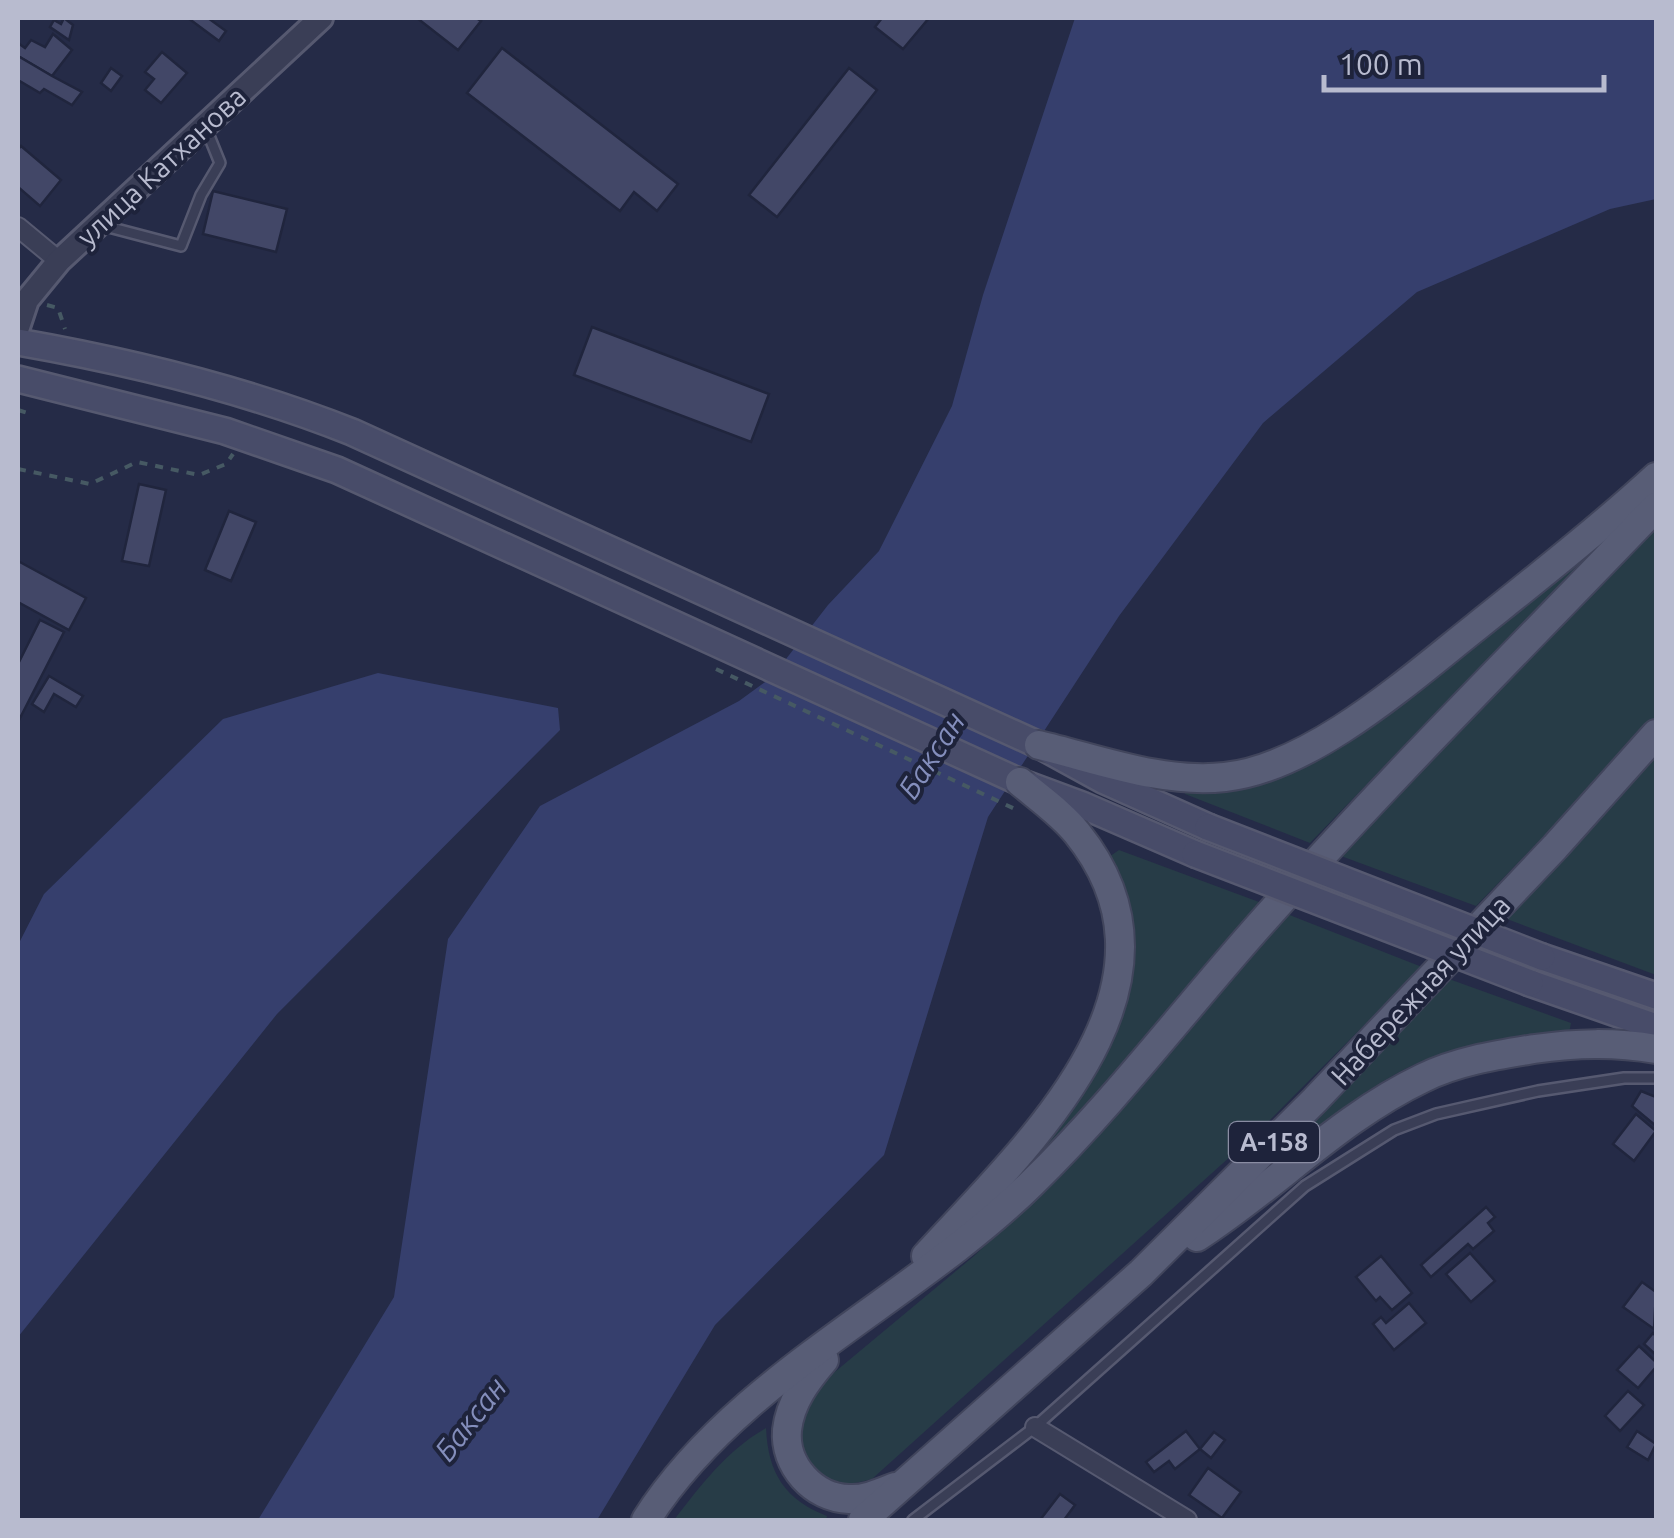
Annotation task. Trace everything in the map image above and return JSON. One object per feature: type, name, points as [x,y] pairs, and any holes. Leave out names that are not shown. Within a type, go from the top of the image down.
[{"type":"main road","points":[[18,342],[238,390],[292,408],[428,464],[778,624],[1208,827],[1656,996]]},
{"type":"main road","points":[[18,379],[224,431],[337,470],[761,662],[1012,792],[1076,831],[1108,885],[1118,944],[1117,981],[1108,1018],[1075,1082],[1045,1122],[892,1294]]},
{"type":"main road","points":[[1039,744],[1141,770],[1224,778],[1261,770],[1298,754],[1340,730],[1423,668],[1608,521],[1656,477]]},
{"type":"main road","points":[[646,1520],[697,1455],[744,1410],[892,1294],[973,1237],[1032,1184],[1117,1093],[1366,808],[1656,507]]},
{"type":"main road","name":"Набережная улица","points":[[863,1520],[1141,1272],[1316,1100],[1555,848],[1656,734]]},
{"type":"main road","points":[[1012,792],[1082,804],[1196,854],[1530,983],[1656,1027]]},
{"type":"main road","points":[[1141,1272],[1208,1230],[1355,1118],[1427,1076],[1506,1053],[1583,1043],[1610,1042],[1656,1049]]},
{"type":"main road","points":[[849,1327],[804,1384],[793,1406],[787,1429],[788,1451],[797,1470],[811,1485],[848,1500],[869,1497],[901,1484]]},
{"type":"street","name":"улица Катханова","points":[[18,328],[27,300],[59,261],[321,18]]},
{"type":"street","points":[[18,227],[59,261]]},
{"type":"street","points":[[1035,1427],[1187,1520]]},
{"type":"lane","points":[[99,224],[181,246],[201,195],[220,163],[205,126]]},
{"type":"lane","points":[[912,1520],[1035,1427],[1305,1186],[1394,1130],[1436,1114],[1538,1091],[1624,1078],[1656,1078]]},
{"type":"path","points":[[18,410],[28,412]]},
{"type":"path","points":[[18,469],[90,484],[137,462],[199,475],[226,464],[234,453]]},
{"type":"path","points":[[712,667],[1012,792]]},
{"type":"shaded area","points":[[1656,526],[1656,721],[1476,906],[1341,856]]},
{"type":"shaded area","points":[[1616,527],[1310,843],[1185,794],[1185,786],[1264,781]]},
{"type":"shaded area","points":[[1656,756],[1656,975],[1507,919]]},
{"type":"shaded area","points":[[1119,850],[1259,902],[1118,1070],[1012,1184],[1010,1181],[1107,1047],[1106,859]]},
{"type":"shaded area","points":[[1287,914],[1422,967],[1262,1128],[872,1479],[841,1484],[819,1478],[805,1461],[795,1431],[818,1386],[974,1256],[1061,1173]]},
{"type":"shaded area","points":[[1449,979],[1571,1023],[1569,1033],[1487,1042],[1414,1065],[1344,1108],[1259,1177]]},
{"type":"shaded area","points":[[766,1428],[770,1458],[782,1483],[800,1502],[827,1516],[826,1520],[674,1520],[727,1457]]},
{"type":"water","name":"Баксан","points":[[1075,18],[1656,18],[1656,199],[1610,209],[1417,292],[1263,423],[1119,616],[988,817],[884,1155],[715,1325],[597,1520],[258,1520],[394,1297],[448,939],[540,806],[739,701],[772,677],[828,605],[879,551],[952,406],[983,295]]},
{"type":"water","points":[[378,673],[558,708],[560,730],[277,1014],[18,1337],[18,945],[44,894],[223,719]]},
{"type":"building","points":[[64,18],[73,25],[69,40],[50,27],[54,20],[61,24]]},
{"type":"building","points":[[188,18],[208,18],[226,31],[219,41]]},
{"type":"building","points":[[417,18],[476,18],[481,21],[458,50]]},
{"type":"building","points":[[882,18],[929,18],[903,49],[875,27]]},
{"type":"building","points":[[53,34],[72,50],[52,76],[18,56],[18,43],[25,48],[31,40],[45,47]]},
{"type":"building","points":[[502,48],[678,184],[657,211],[634,192],[620,211],[467,93]]},
{"type":"building","points":[[162,52],[187,73],[161,103],[145,90],[154,79],[145,72]]},
{"type":"building","points":[[18,56],[82,92],[72,105],[44,89],[40,93],[18,80]]},
{"type":"building","points":[[111,68],[122,76],[111,91],[101,83]]},
{"type":"building","points":[[849,68],[877,90],[777,217],[749,195]]},
{"type":"building","points":[[21,146],[61,180],[40,206],[18,187]]},
{"type":"building","points":[[213,191],[287,209],[276,252],[203,234]]},
{"type":"building","points":[[592,327],[769,394],[751,442],[574,375]]},
{"type":"building","points":[[139,484],[166,490],[149,566],[122,561]]},
{"type":"building","points":[[229,511],[256,522],[231,581],[205,570]]},
{"type":"building","points":[[18,561],[86,598],[69,630],[18,602]]},
{"type":"building","points":[[40,620],[64,632],[18,722],[18,664]]},
{"type":"building","points":[[49,676],[83,696],[76,707],[54,694],[44,712],[32,704]]},
{"type":"building","points":[[1641,1091],[1656,1097],[1656,1126],[1632,1106]]},
{"type":"building","points":[[1636,1114],[1656,1131],[1634,1161],[1613,1144]]},
{"type":"building","points":[[1486,1207],[1495,1217],[1488,1223],[1494,1231],[1473,1249],[1468,1244],[1431,1277],[1421,1265]]},
{"type":"building","points":[[1470,1253],[1495,1281],[1471,1302],[1446,1274]]},
{"type":"building","points":[[1381,1256],[1412,1293],[1392,1310],[1380,1297],[1376,1301],[1356,1277]]},
{"type":"building","points":[[1642,1282],[1656,1292],[1654,1329],[1623,1307]]},
{"type":"building","points":[[1409,1303],[1426,1323],[1394,1350],[1373,1324],[1381,1317],[1386,1323]]},
{"type":"building","points":[[1653,1333],[1656,1336],[1656,1355],[1644,1344]]},
{"type":"building","points":[[1639,1346],[1656,1362],[1656,1367],[1638,1388],[1617,1370]]},
{"type":"building","points":[[1628,1391],[1644,1405],[1620,1431],[1605,1416]]},
{"type":"building","points":[[1186,1431],[1200,1449],[1175,1469],[1169,1461],[1154,1472],[1146,1462]]},
{"type":"building","points":[[1637,1431],[1656,1444],[1648,1460],[1627,1447]]},
{"type":"building","points":[[1214,1432],[1225,1440],[1211,1458],[1200,1449]]},
{"type":"building","points":[[1208,1468],[1241,1492],[1222,1518],[1189,1495]]},
{"type":"building","points":[[1060,1494],[1075,1505],[1064,1520],[1040,1520]]}]
